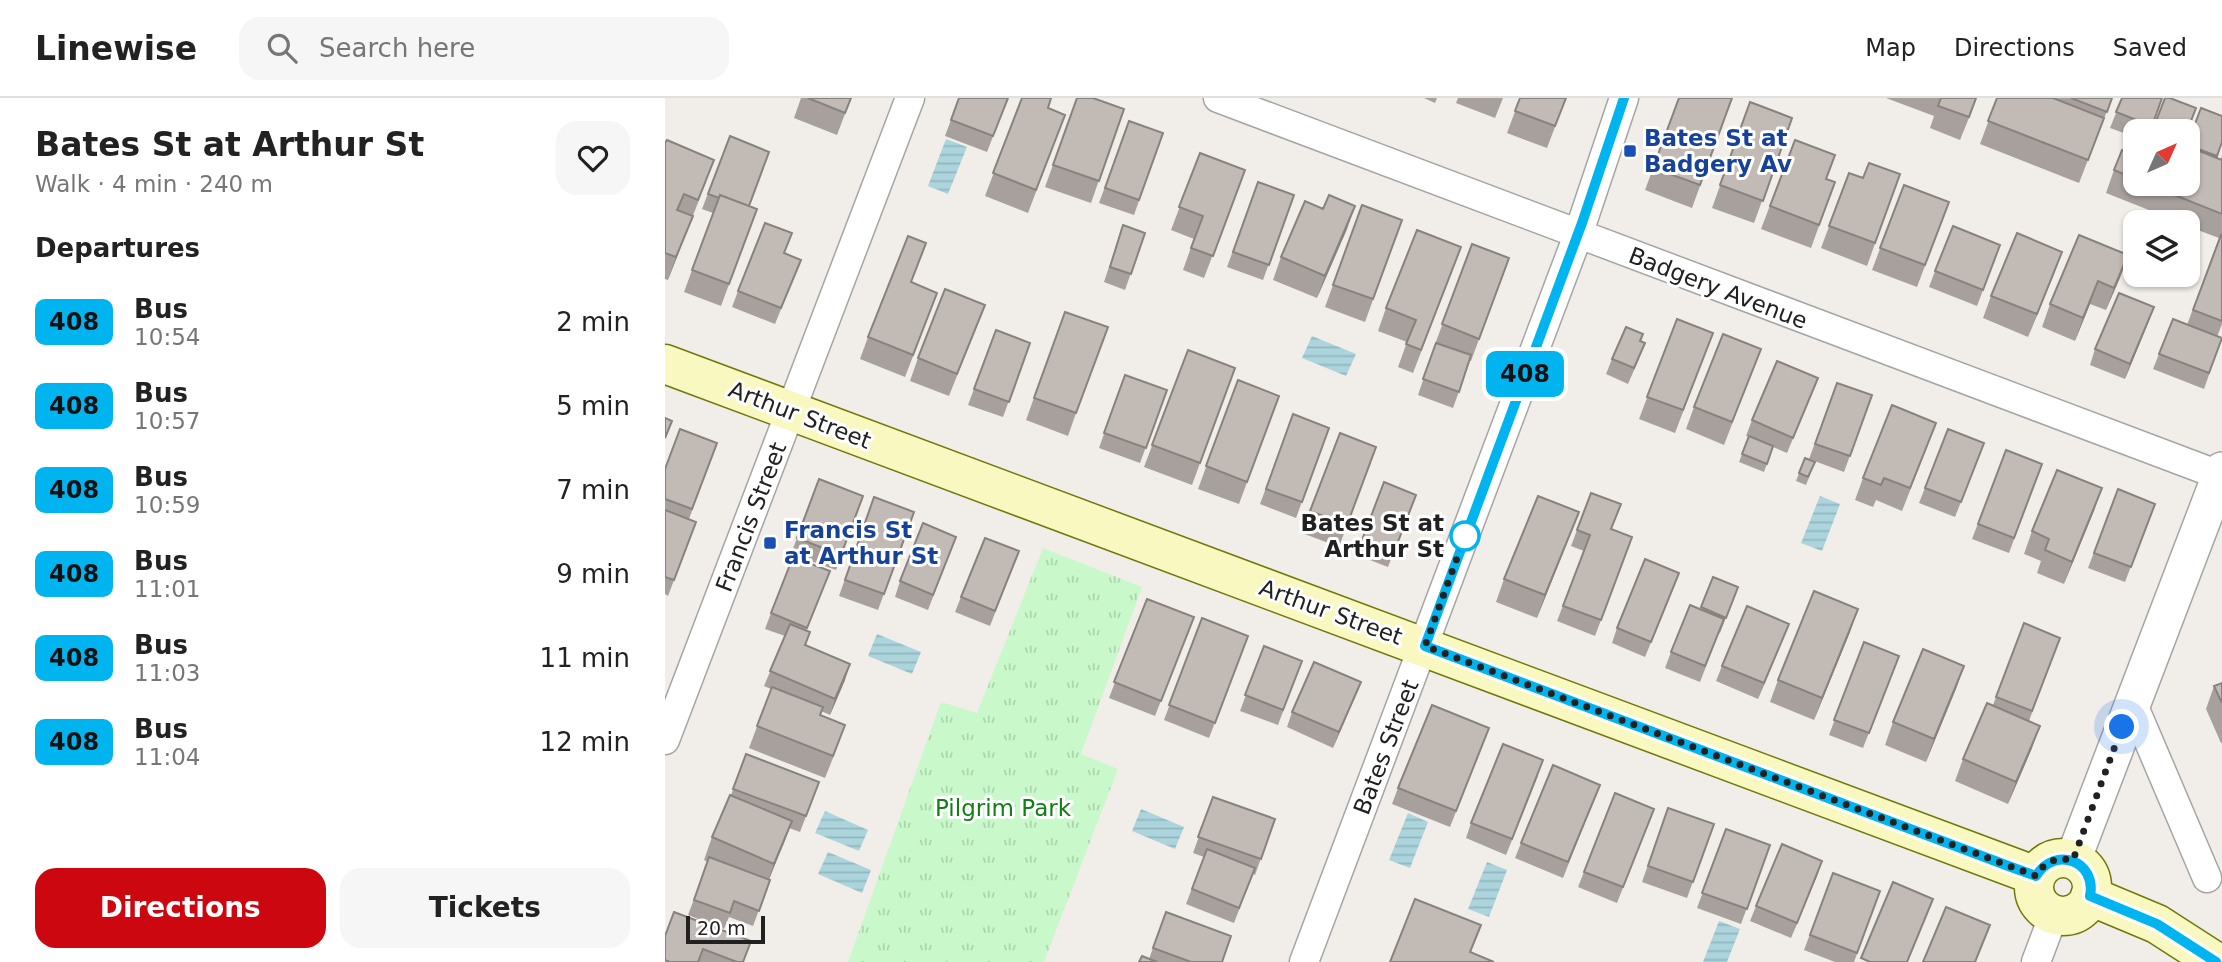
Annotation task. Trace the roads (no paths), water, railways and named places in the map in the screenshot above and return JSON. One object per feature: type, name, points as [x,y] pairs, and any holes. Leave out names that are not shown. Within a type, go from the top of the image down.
[{"type":"main road","name":"Arthur Street","points":[[665,364],[2036,876]]},
{"type":"main road","points":[[2056,859],[2073,860],[2080,864],[2090,878],[2090,896],[2080,910],[2063,916],[2054,914],[2037,899],[2034,891],[2036,876],[2047,863],[2056,859]]},
{"type":"main road","points":[[2090,896],[2157,924],[2216,962]]},
{"type":"street","name":"Francis Street","points":[[665,740],[910,98]]},
{"type":"street","name":"Badgery Avenue","points":[[1218,98],[1577,235],[2221,473]]},
{"type":"street","name":"Bates Street","points":[[1304,962],[1425,646],[1577,235],[1624,98]]},
{"type":"street","points":[[2073,860],[2221,473]]},
{"type":"street","points":[[2132,702],[2207,878]]},
{"type":"street","points":[[2036,962],[2054,914]]},
{"type":"water","points":[[946,139],[967,147],[948,194],[928,186]]},
{"type":"water","points":[[1312,336],[1356,354],[1346,376],[1302,358]]},
{"type":"water","points":[[1820,496],[1840,504],[1822,551],[1801,543]]},
{"type":"water","points":[[877,634],[921,652],[912,674],[868,656]]},
{"type":"water","points":[[1141,809],[1184,827],[1175,849],[1132,831]]},
{"type":"water","points":[[825,811],[868,830],[859,851],[815,833]]},
{"type":"water","points":[[1408,813],[1428,822],[1410,868],[1389,860]]},
{"type":"water","points":[[828,852],[871,870],[862,893],[818,874]]},
{"type":"water","points":[[1487,862],[1507,870],[1489,917],[1468,909]]},
{"type":"water","points":[[1719,921],[1740,929],[1727,962],[1703,962]]},
{"type":"place","name":"Bates St at Badgery Av","points":[[1630,151]]},
{"type":"place","name":"Bates St at Arthur St","points":[[1465,536]]},
{"type":"place","name":"Francis St at Arthur St","points":[[770,543]]},
{"type":"park label","name":"Pilgrim Park","points":[[1003,808]]}]
